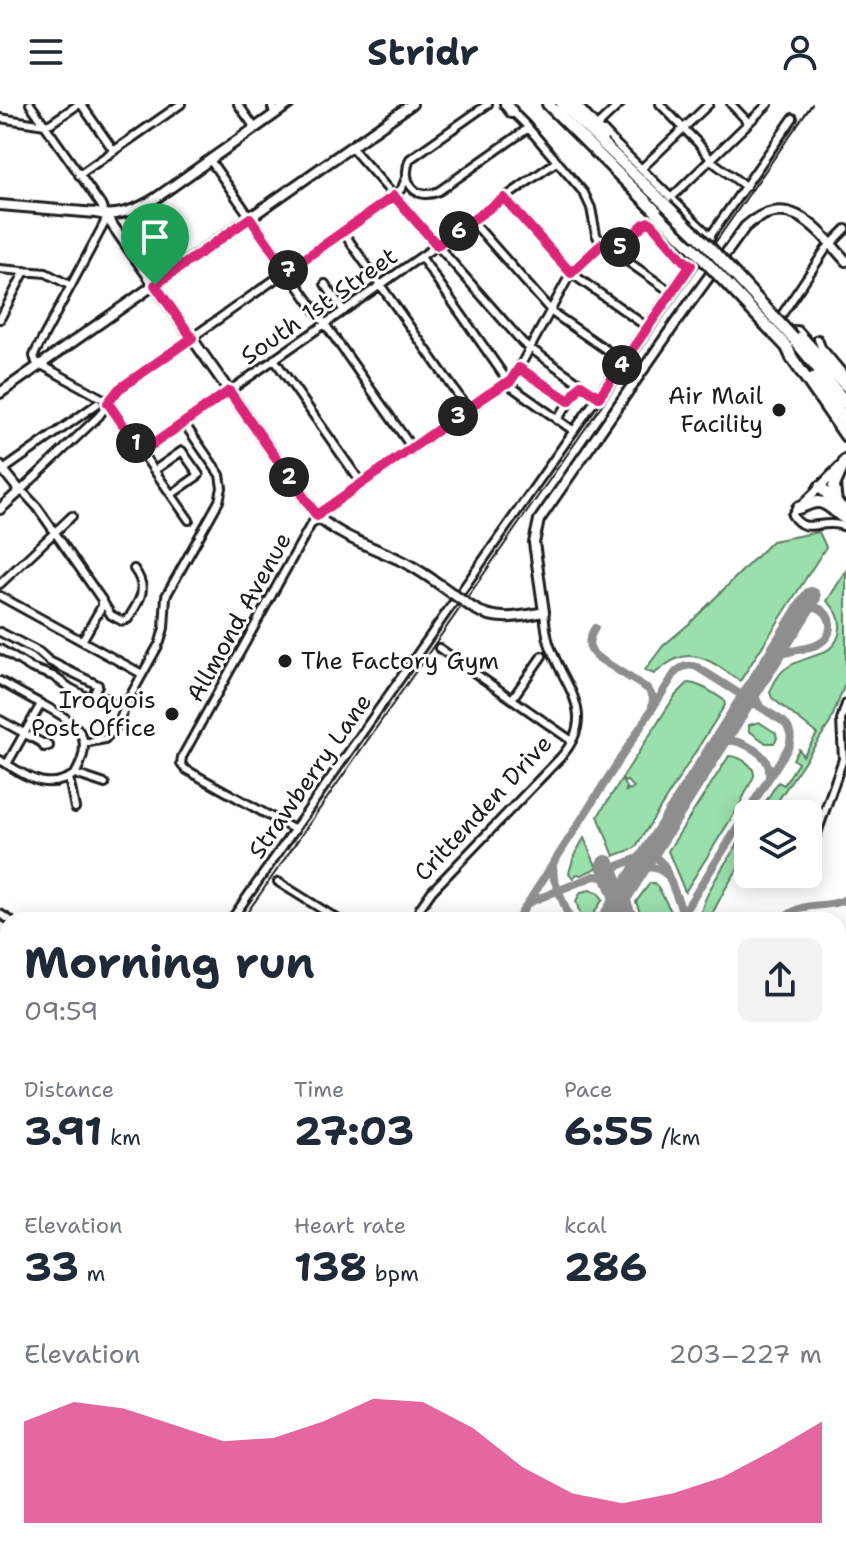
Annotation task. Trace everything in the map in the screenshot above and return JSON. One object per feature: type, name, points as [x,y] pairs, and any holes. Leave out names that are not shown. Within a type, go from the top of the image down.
[{"type":"highway","points":[[541,104],[606,167],[629,184]]},
{"type":"highway","points":[[548,104],[748,304],[846,386]]},
{"type":"highway","points":[[562,104],[613,155],[710,242],[846,403]]},
{"type":"highway","points":[[574,104],[610,144],[613,155]]},
{"type":"highway","points":[[792,339],[792,358],[845,429]]},
{"type":"highway","points":[[836,503],[834,486],[846,461]]},
{"type":"highway","points":[[818,488],[846,512]]},
{"type":"highway","points":[[818,488],[838,513],[846,518]]},
{"type":"highway","points":[[796,510],[822,502],[846,518]]},
{"type":"main road","points":[[0,205],[106,216],[129,211],[147,204],[255,128],[276,109],[289,104]]},
{"type":"main road","points":[[0,393],[412,104]]},
{"type":"main road","name":"Crittenden Drive","points":[[544,612],[534,543],[539,520],[739,235],[752,221],[765,215],[781,212],[804,217],[846,261]]},
{"type":"main road","points":[[106,216],[317,516],[356,540],[406,563],[487,615],[502,618],[544,612]]},
{"type":"main road","points":[[818,488],[846,461]]},
{"type":"main road","points":[[0,509],[20,491],[1,469]]},
{"type":"street","points":[[30,104],[106,216],[35,354],[39,363],[108,403],[189,520]]},
{"type":"street","points":[[0,118],[45,125],[80,104],[114,151]]},
{"type":"street","points":[[79,175],[181,104]]},
{"type":"street","points":[[238,104],[255,128]]},
{"type":"street","points":[[134,569],[143,590],[128,619],[121,621],[102,604],[34,503],[20,491],[99,416],[119,389],[397,194],[406,178],[410,159],[487,104]]},
{"type":"street","points":[[581,104],[668,202],[768,104]]},
{"type":"street","points":[[599,124],[620,104]]},
{"type":"street","points":[[660,104],[711,159],[746,187]]},
{"type":"street","points":[[641,169],[709,104]]},
{"type":"street","points":[[731,104],[748,122]]},
{"type":"street","points":[[506,106],[527,129]]},
{"type":"street","points":[[506,106],[588,201],[596,237],[602,244],[671,292]]},
{"type":"street","name":"Strawberry Lane","points":[[237,912],[671,292],[710,242],[793,118]]},
{"type":"street","points":[[406,178],[417,191],[428,195],[439,191],[527,129]]},
{"type":"street","points":[[351,147],[397,194],[437,245],[530,348],[599,397]]},
{"type":"street","points":[[210,160],[412,448]]},
{"type":"street","name":"South 1st Street","points":[[142,452],[556,162]]},
{"type":"street","points":[[397,194],[417,191]]},
{"type":"street","points":[[504,198],[571,273],[647,327]]},
{"type":"street","points":[[472,221],[550,310],[624,362]]},
{"type":"street","points":[[615,252],[649,222],[691,265]]},
{"type":"street","points":[[768,334],[831,244],[846,229]]},
{"type":"street","points":[[343,232],[468,409]]},
{"type":"street","name":"Allmond Avenue","points":[[295,830],[185,769],[181,762],[317,516],[509,383],[571,273],[602,244]]},
{"type":"street","points":[[421,257],[516,391],[574,431]]},
{"type":"street","points":[[0,269],[46,273],[71,286]]},
{"type":"street","points":[[0,319],[25,271]]},
{"type":"street","points":[[325,284],[344,311]]},
{"type":"street","points":[[818,339],[846,377]]},
{"type":"street","points":[[274,359],[362,484]]},
{"type":"street","points":[[519,368],[569,401]]},
{"type":"street","points":[[557,420],[581,385]]},
{"type":"street","points":[[1,469],[97,404]]},
{"type":"street","points":[[84,743],[105,739],[117,725],[159,644],[164,628],[166,596],[220,497],[221,479],[184,423]]},
{"type":"street","points":[[155,470],[182,451],[199,475],[172,494]]},
{"type":"street","points":[[818,488],[796,510],[794,519],[803,525],[846,527]]},
{"type":"street","points":[[0,584],[72,516]]},
{"type":"street","points":[[0,596],[142,674]]},
{"type":"street","points":[[82,641],[102,604]]},
{"type":"street","name":"Crittenden Drive","points":[[419,912],[435,888],[560,758],[572,741],[577,727],[577,707],[549,645],[544,612]]},
{"type":"street","points":[[0,632],[98,685],[91,699],[0,649]]},
{"type":"street","points":[[439,648],[572,741]]},
{"type":"street","points":[[512,699],[542,656]]},
{"type":"street","points":[[0,681],[75,725],[81,732],[83,756],[72,776],[75,808]]},
{"type":"street","points":[[106,698],[124,708]]},
{"type":"street","points":[[41,704],[3,762],[39,782],[52,783],[72,776],[105,784]]},
{"type":"street","points":[[822,819],[843,759],[841,720],[846,704]]},
{"type":"street","points":[[0,720],[42,743]]},
{"type":"street","points":[[278,882],[326,912]]},
{"type":"green space","points":[[819,532],[826,547],[740,681],[710,661],[693,656],[673,660],[654,674],[645,670],[663,646],[772,541]]},
{"type":"green space","points":[[846,571],[846,681],[830,723],[778,800],[767,800],[778,782],[784,785],[798,763],[793,759],[799,749],[803,756],[817,734],[772,698],[770,692],[785,669],[834,645],[840,620],[827,601]]},
{"type":"green space","points":[[688,683],[711,692],[724,700],[725,705],[635,848],[614,856],[598,816],[621,780],[627,788],[625,792],[634,787],[622,778],[675,696]]},
{"type":"green space","points":[[759,722],[776,733],[774,743],[766,743],[749,731],[749,725]]},
{"type":"green space","points":[[729,756],[746,762],[754,776],[742,800],[734,800],[734,814],[685,892],[668,851]]},
{"type":"green space","points":[[584,838],[597,868],[573,878],[569,873]]},
{"type":"green space","points":[[734,850],[734,875],[713,912],[701,912],[711,888]]},
{"type":"green space","points":[[650,883],[654,883],[671,912],[640,912],[636,902]]},
{"type":"green space","points":[[590,890],[603,899],[594,912],[579,912],[576,901],[581,892]]},
{"type":"taxiway","points":[[768,666],[781,655],[824,640],[830,628],[829,619],[817,608],[802,608],[795,612],[790,631]]},
{"type":"taxiway","points":[[595,628],[589,643],[593,654],[648,689],[653,697],[652,707]]},
{"type":"taxiway","points":[[522,912],[675,673],[682,667],[691,666],[784,722],[791,737],[788,748],[684,912]]},
{"type":"taxiway","points":[[757,683],[755,697],[760,706]]},
{"type":"taxiway","points":[[700,773],[716,748],[729,741],[742,743],[760,754],[768,765],[769,776]]},
{"type":"taxiway","points":[[608,870],[643,856],[656,857],[664,865],[683,912]]},
{"type":"taxiway","points":[[553,866],[554,879],[567,912]]},
{"type":"taxiway","points":[[625,893],[642,870],[653,867],[667,875]]},
{"type":"taxiway","points":[[530,902],[594,876],[611,883],[624,911]]},
{"type":"taxiway","points":[[793,912],[846,899]]},
{"type":"runway","points":[[612,912],[811,597]]},
{"type":"runway","points":[[606,865],[625,912]]},
{"type":"railway","points":[[248,912],[812,104]]},
{"type":"place","name":"Air Mail Facility","points":[[779,410]]},
{"type":"place","name":"The Factory Gym","points":[[285,661]]},
{"type":"place","name":"Iroquois Post Office","points":[[172,714]]},
{"type":"route","points":[[394,196],[437,245],[504,198],[571,273],[602,244],[615,252],[649,222],[691,265],[599,397],[581,385],[569,401],[519,368],[513,380],[317,516],[229,391],[142,452],[111,409],[108,403],[114,393],[192,338],[155,285],[250,218],[287,271],[394,196]]}]
